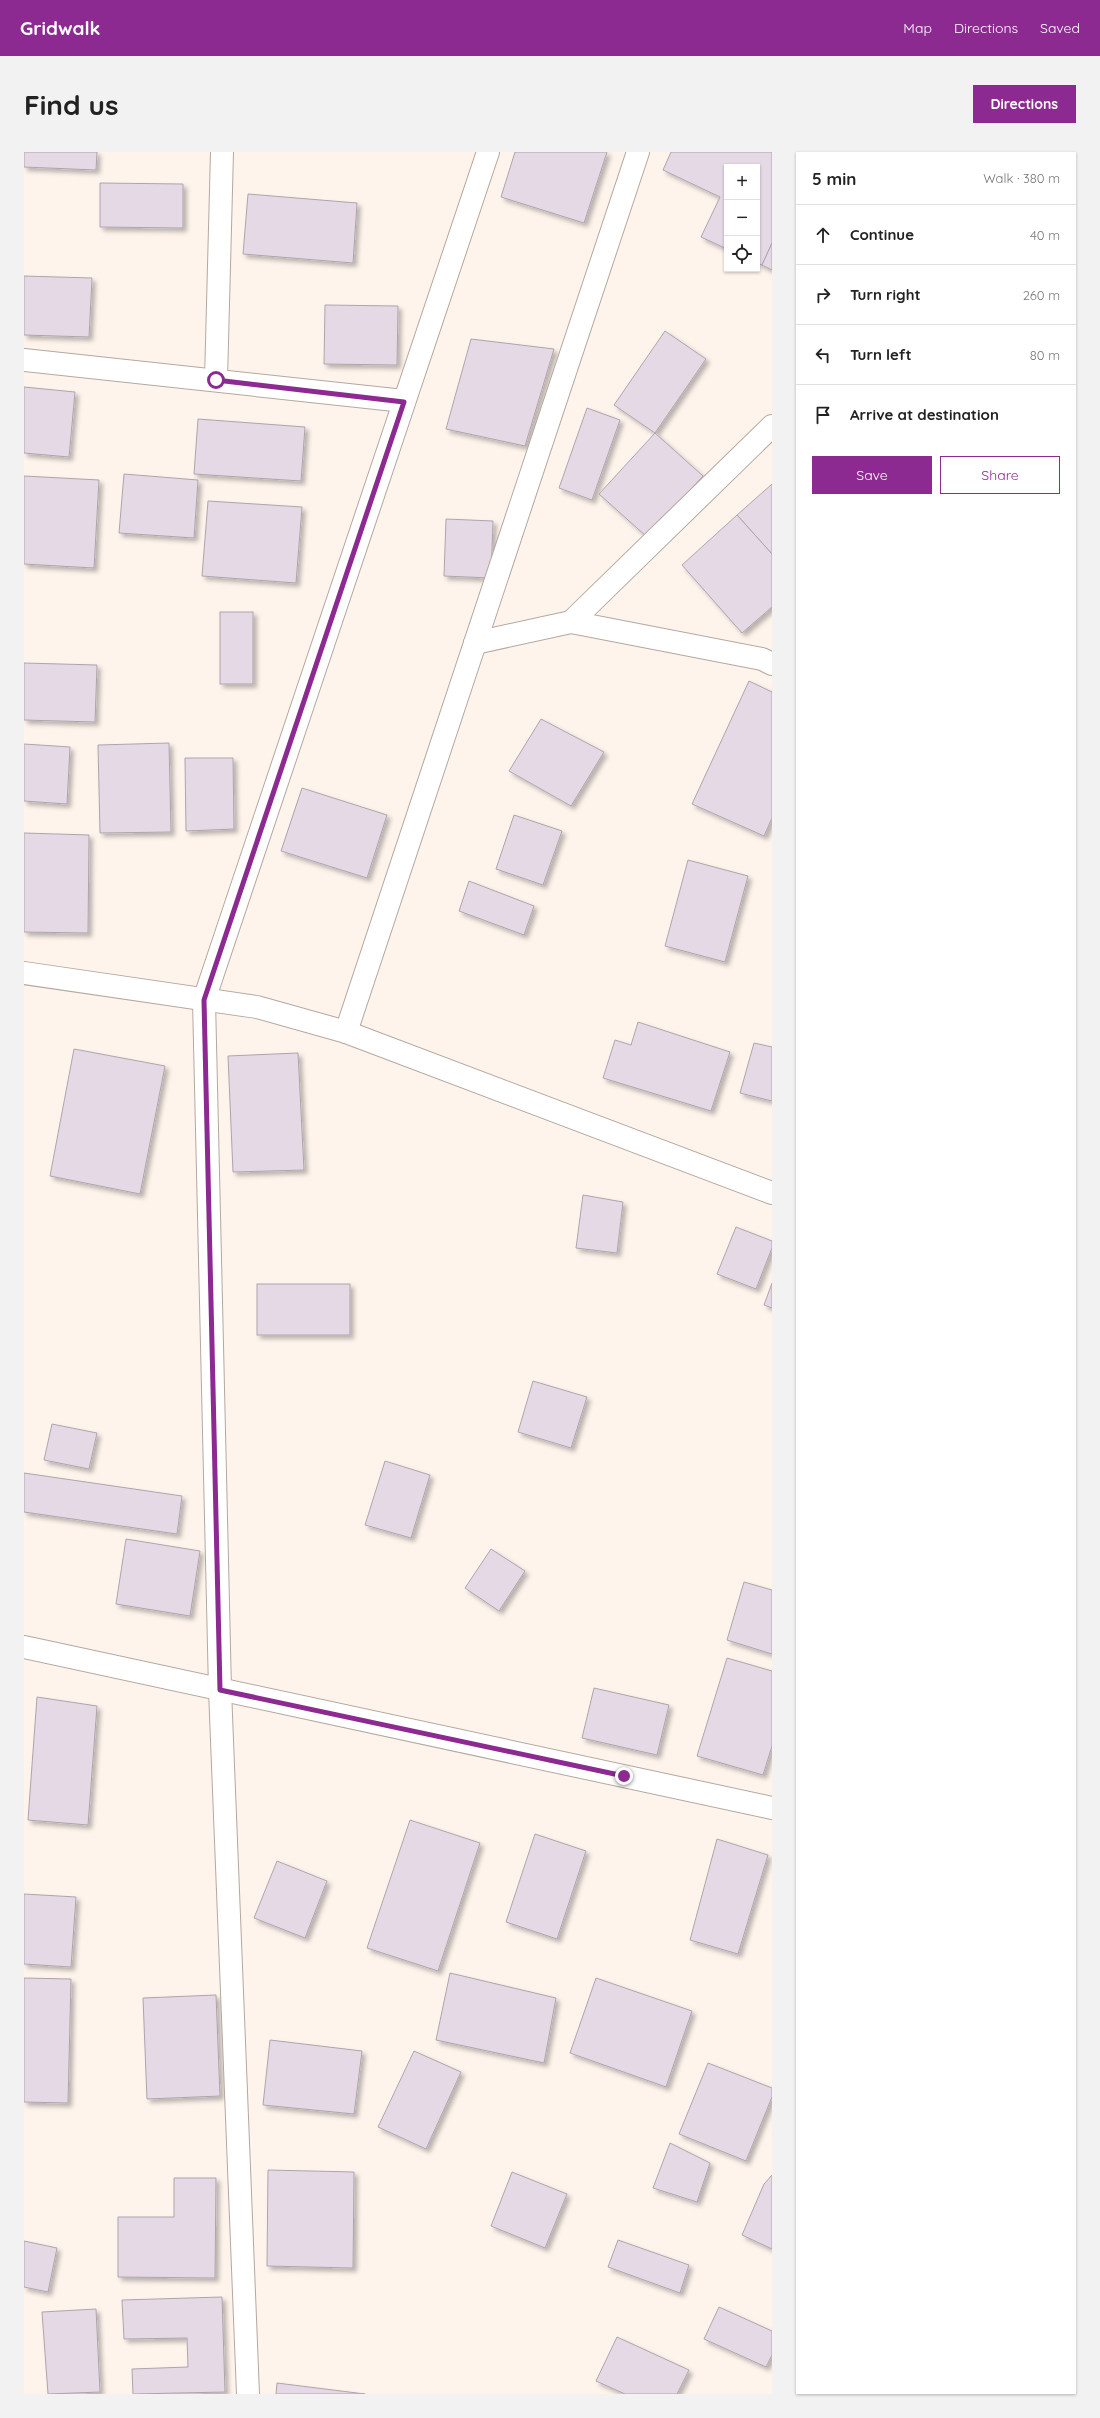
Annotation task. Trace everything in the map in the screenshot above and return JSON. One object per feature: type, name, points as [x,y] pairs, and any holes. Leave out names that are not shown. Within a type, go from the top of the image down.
[{"type":"street","points":[[216,380],[222,152]]},
{"type":"street","points":[[248,2394],[220,1690],[204,1000],[488,152]]},
{"type":"street","points":[[346,1032],[638,152]]},
{"type":"street","points":[[24,360],[216,380],[404,402]]},
{"type":"street","points":[[572,622],[772,426]]},
{"type":"street","points":[[475,643],[572,622],[699,645],[762,659],[772,664]]},
{"type":"street","points":[[24,973],[257,1007],[346,1032],[772,1193]]},
{"type":"street","points":[[24,1647],[772,1808]]},
{"type":"building","points":[[24,152],[97,152],[96,170],[24,167]]},
{"type":"building","points":[[515,152],[607,152],[584,223],[501,197]]},
{"type":"building","points":[[671,152],[772,152],[772,243],[762,265],[760,264],[760,164],[724,164],[724,248],[701,237],[720,197],[663,170]]},
{"type":"building","points":[[100,183],[183,184],[183,228],[100,227]]},
{"type":"building","points":[[248,194],[357,203],[353,263],[243,254]]},
{"type":"building","points":[[772,243],[772,270],[762,265]]},
{"type":"building","points":[[24,276],[92,278],[89,337],[24,335]]},
{"type":"building","points":[[325,305],[398,306],[397,365],[324,364]]},
{"type":"building","points":[[665,331],[706,359],[655,433],[614,405]]},
{"type":"building","points":[[471,339],[554,349],[525,446],[446,429]]},
{"type":"building","points":[[24,387],[75,392],[69,457],[24,453]]},
{"type":"building","points":[[587,408],[620,420],[592,500],[559,488]]},
{"type":"building","points":[[198,419],[305,427],[301,481],[194,474]]},
{"type":"building","points":[[655,433],[703,476],[647,537],[599,494]]},
{"type":"building","points":[[124,474],[198,480],[194,538],[119,533]]},
{"type":"building","points":[[24,476],[99,480],[94,568],[24,564]]},
{"type":"building","points":[[772,484],[772,554],[737,515]]},
{"type":"building","points":[[208,501],[302,507],[296,583],[202,576]]},
{"type":"building","points":[[737,515],[772,554],[772,607],[742,633],[682,565]]},
{"type":"building","points":[[446,519],[493,521],[491,578],[444,576]]},
{"type":"building","points":[[220,612],[253,612],[253,684],[220,684]]},
{"type":"building","points":[[24,663],[97,665],[95,722],[24,720]]},
{"type":"building","points":[[749,681],[772,692],[772,818],[764,836],[692,804]]},
{"type":"building","points":[[541,719],[604,752],[571,806],[509,771]]},
{"type":"building","points":[[169,743],[171,832],[100,833],[98,745]]},
{"type":"building","points":[[24,744],[70,747],[67,804],[24,801]]},
{"type":"building","points":[[185,758],[233,758],[234,829],[186,831]]},
{"type":"building","points":[[302,788],[387,815],[367,878],[281,851]]},
{"type":"building","points":[[514,815],[562,831],[543,885],[496,869]]},
{"type":"building","points":[[24,833],[89,835],[88,933],[24,932]]},
{"type":"building","points":[[688,860],[748,876],[725,962],[665,946]]},
{"type":"building","points":[[469,881],[534,906],[524,935],[459,911]]},
{"type":"building","points":[[638,1022],[730,1052],[711,1111],[603,1078],[615,1040],[631,1045]]},
{"type":"building","points":[[754,1043],[772,1047],[772,1101],[740,1093]]},
{"type":"building","points":[[74,1049],[165,1066],[140,1194],[50,1176]]},
{"type":"building","points":[[298,1053],[304,1170],[233,1172],[228,1056]]},
{"type":"building","points":[[583,1195],[623,1202],[617,1253],[576,1248]]},
{"type":"building","points":[[736,1227],[772,1241],[772,1248],[756,1289],[717,1274]]},
{"type":"building","points":[[772,1283],[772,1308],[764,1305]]},
{"type":"building","points":[[257,1284],[350,1284],[350,1335],[257,1335]]},
{"type":"building","points":[[533,1381],[587,1397],[571,1448],[518,1432]]},
{"type":"building","points":[[52,1424],[97,1433],[89,1469],[44,1460]]},
{"type":"building","points":[[385,1461],[430,1475],[411,1538],[365,1525]]},
{"type":"building","points":[[24,1473],[182,1496],[177,1534],[24,1512]]},
{"type":"building","points":[[126,1539],[200,1551],[190,1616],[116,1604]]},
{"type":"building","points":[[491,1549],[525,1571],[499,1611],[465,1588]]},
{"type":"building","points":[[744,1582],[772,1590],[772,1654],[727,1640]]},
{"type":"building","points":[[727,1658],[772,1671],[772,1746],[763,1775],[697,1756]]},
{"type":"building","points":[[594,1688],[669,1705],[657,1755],[582,1738]]},
{"type":"building","points":[[37,1697],[97,1706],[88,1825],[28,1820]]},
{"type":"building","points":[[410,1820],[480,1843],[438,1971],[367,1948]]},
{"type":"building","points":[[535,1834],[586,1851],[557,1939],[506,1922]]},
{"type":"building","points":[[717,1839],[768,1855],[738,1954],[690,1940]]},
{"type":"building","points":[[277,1861],[327,1881],[305,1938],[254,1918]]},
{"type":"building","points":[[24,1894],[76,1897],[71,1967],[24,1964]]},
{"type":"building","points":[[450,1973],[556,1998],[544,2063],[436,2040]]},
{"type":"building","points":[[24,1978],[71,1979],[68,2103],[24,2102]]},
{"type":"building","points":[[596,1978],[692,2011],[666,2087],[570,2053]]},
{"type":"building","points":[[216,1995],[220,2096],[147,2099],[143,1998]]},
{"type":"building","points":[[270,2040],[362,2051],[354,2114],[263,2105]]},
{"type":"building","points":[[414,2051],[461,2072],[426,2149],[378,2127]]},
{"type":"building","points":[[708,2063],[772,2088],[772,2097],[746,2161],[679,2134]]},
{"type":"building","points":[[670,2143],[710,2163],[697,2202],[653,2188]]},
{"type":"building","points":[[268,2170],[354,2172],[353,2268],[267,2266]]},
{"type":"building","points":[[512,2172],[567,2194],[545,2248],[491,2226]]},
{"type":"building","points":[[772,2175],[772,2249],[742,2235],[764,2184]]},
{"type":"building","points":[[174,2178],[216,2178],[215,2278],[118,2277],[118,2217],[174,2217]]},
{"type":"building","points":[[618,2240],[689,2265],[680,2293],[608,2267]]},
{"type":"building","points":[[24,2241],[57,2248],[48,2292],[24,2287]]},
{"type":"building","points":[[222,2297],[225,2392],[133,2394],[132,2369],[188,2367],[187,2338],[124,2339],[122,2300]]},
{"type":"building","points":[[719,2307],[772,2331],[772,2355],[766,2367],[704,2339]]},
{"type":"building","points":[[96,2309],[100,2392],[48,2394],[42,2312]]},
{"type":"building","points":[[617,2337],[689,2370],[677,2394],[625,2394],[596,2381]]},
{"type":"building","points":[[277,2383],[365,2394],[276,2394]]},
{"type":"route","points":[[216,380],[404,402],[204,1000],[220,1690],[624,1776]]}]
